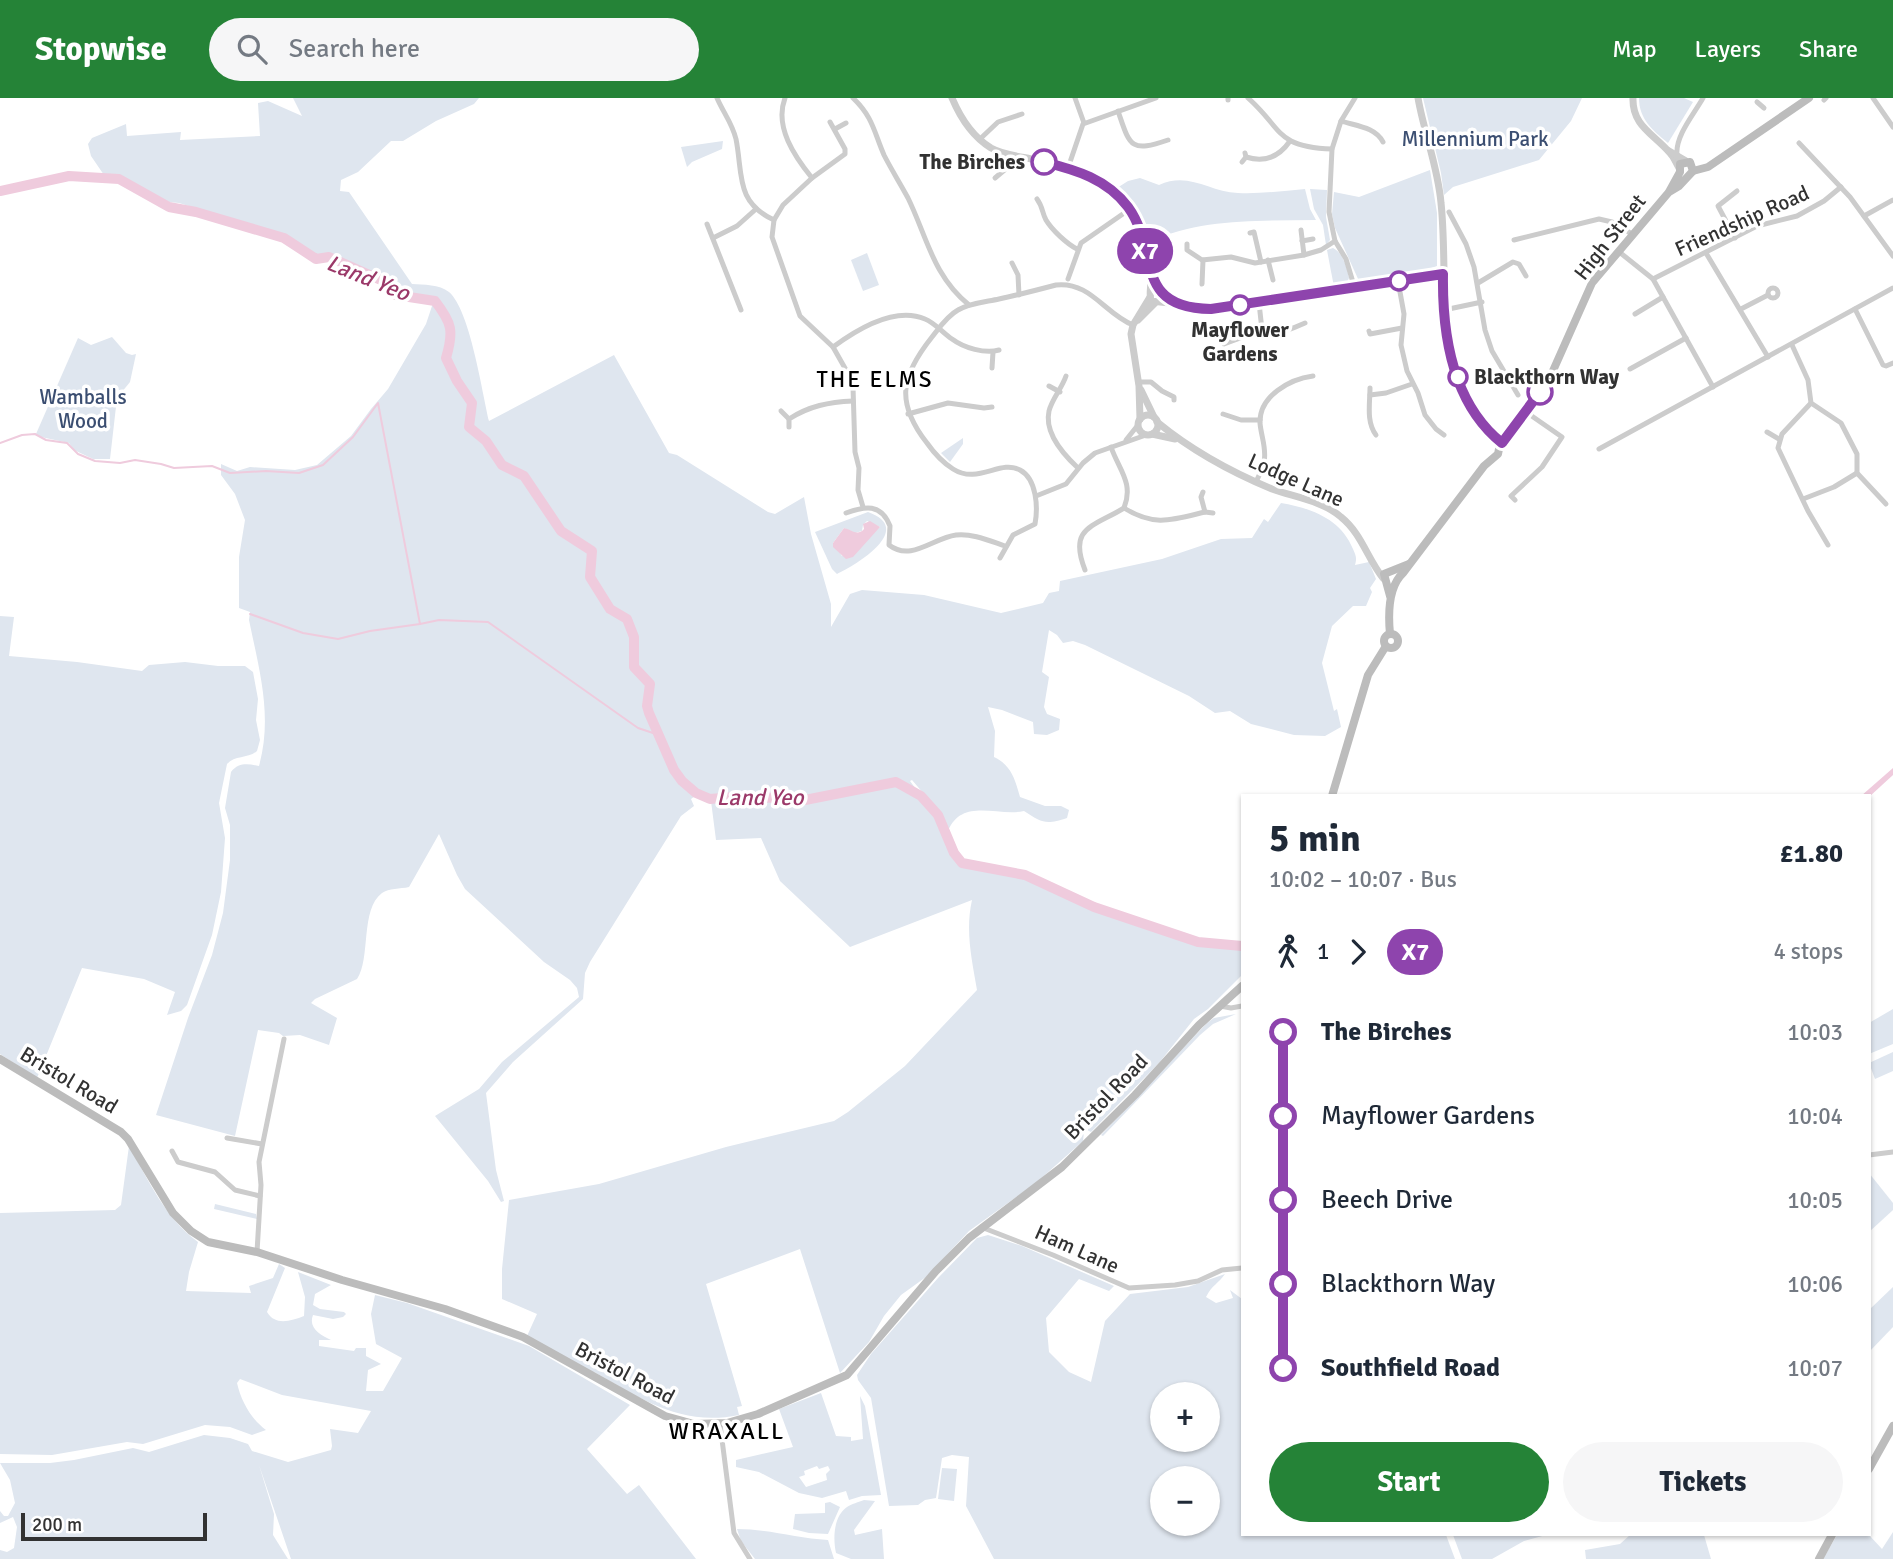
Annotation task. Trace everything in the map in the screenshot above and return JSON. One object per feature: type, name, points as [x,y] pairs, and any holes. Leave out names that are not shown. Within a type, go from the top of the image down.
[{"type":"main road","points":[[1687,169],[1712,162],[1809,98]]},
{"type":"main road","name":"High Street","points":[[1390,577],[1409,564],[1491,459],[1494,450],[1500,447],[1526,412],[1552,373],[1592,283],[1632,233],[1669,192],[1679,186],[1687,169]]},
{"type":"main road","points":[[1333,794],[1368,675],[1386,646],[1392,647],[1397,643],[1396,637],[1390,634],[1390,577]]},
{"type":"main road","name":"Bristol Road","points":[[0,1059],[121,1132],[128,1139],[168,1206],[180,1221],[200,1238],[217,1245],[257,1252],[342,1280],[425,1302],[523,1338],[665,1416],[694,1424],[720,1424],[758,1414],[844,1377],[936,1271],[982,1227],[1062,1167],[1241,987]]},
{"type":"main road","points":[[1871,1465],[1893,1426]]},
{"type":"main road","points":[[1819,1559],[1831,1536]]},
{"type":"street","points":[[717,98],[734,134],[744,193],[756,209],[774,220]]},
{"type":"street","points":[[785,98],[782,116],[792,150],[812,178]]},
{"type":"street","points":[[853,98],[875,126],[883,153],[908,199],[945,282],[968,305]]},
{"type":"street","points":[[952,98],[960,115],[980,139],[996,150],[1068,168],[1104,184],[1130,209],[1142,234],[1154,299]]},
{"type":"street","points":[[1084,123],[1156,98]]},
{"type":"street","points":[[1355,98],[1341,121],[1332,149],[1329,212],[1335,242],[1346,259],[1355,289]]},
{"type":"street","points":[[1418,98],[1437,173],[1441,202],[1444,310],[1449,347],[1463,391],[1478,420],[1500,447]]},
{"type":"street","points":[[1677,155],[1680,137],[1703,98]]},
{"type":"street","points":[[1873,98],[1893,127]]},
{"type":"street","points":[[1250,99],[1273,127],[1290,141],[1303,146],[1332,149]]},
{"type":"street","points":[[1632,100],[1640,125],[1687,169]]},
{"type":"street","points":[[1068,168],[1084,123],[1078,101]]},
{"type":"street","points":[[1757,102],[1763,108]]},
{"type":"street","points":[[1118,111],[1127,136],[1133,144],[1143,147],[1167,143]]},
{"type":"street","points":[[980,139],[998,122],[1017,113]]},
{"type":"street","points":[[1341,121],[1369,129],[1382,137]]},
{"type":"street","points":[[830,122],[845,149],[845,154],[812,178],[783,205],[774,220],[774,244],[799,313],[833,347],[850,377],[855,452],[859,468],[858,490],[863,507]]},
{"type":"street","points":[[835,130],[846,123]]},
{"type":"street","points":[[1245,158],[1272,158],[1290,141]]},
{"type":"street","points":[[1800,143],[1841,187],[1893,257]]},
{"type":"street","points":[[1668,151],[1677,155],[1687,169]]},
{"type":"street","points":[[997,174],[1008,167],[1012,155]]},
{"type":"street","points":[[1805,160],[1810,155]]},
{"type":"street","name":"Friendship Road","points":[[1653,279],[1767,222],[1797,216],[1824,201],[1841,187]]},
{"type":"street","points":[[1735,238],[1715,204],[1737,191]]},
{"type":"street","points":[[1037,199],[1046,207],[1046,220],[1077,249]]},
{"type":"street","points":[[1864,216],[1893,200]]},
{"type":"street","points":[[713,238],[737,226],[756,209]]},
{"type":"street","points":[[1068,279],[1077,249],[1093,233],[1130,209]]},
{"type":"street","points":[[1449,212],[1461,235],[1478,284],[1494,365],[1518,395]]},
{"type":"street","points":[[1514,240],[1599,219],[1632,233]]},
{"type":"street","points":[[707,224],[741,310]]},
{"type":"street","points":[[1301,230],[1304,255]]},
{"type":"street","points":[[1250,233],[1254,232],[1268,273],[1273,279]]},
{"type":"street","points":[[1455,239],[1461,235]]},
{"type":"street","points":[[1302,241],[1313,239]]},
{"type":"street","points":[[1185,249],[1203,260],[1231,257],[1249,262],[1304,255],[1322,250],[1335,242]]},
{"type":"street","points":[[1618,251],[1653,279],[1713,387]]},
{"type":"street","points":[[1706,253],[1768,357]]},
{"type":"street","points":[[1519,264],[1522,257]]},
{"type":"street","points":[[1202,285],[1206,278],[1203,260]]},
{"type":"street","points":[[1478,284],[1509,263],[1519,264]]},
{"type":"street","points":[[1519,264],[1527,276]]},
{"type":"street","points":[[1013,267],[1018,295]]},
{"type":"street","points":[[1149,270],[1163,299],[1154,299]]},
{"type":"street","points":[[1154,299],[1198,309],[1211,309],[1443,274]]},
{"type":"street","points":[[1398,281],[1404,311],[1402,354],[1425,415],[1434,431],[1444,435]]},
{"type":"street","points":[[1000,558],[1015,533],[1035,524],[1036,496],[1026,476],[1017,469],[1002,469],[976,475],[955,471],[936,454],[913,425],[908,414],[906,400],[909,373],[917,358],[954,312],[968,305],[1056,285],[1074,286],[1134,324],[1154,299],[1155,290],[1179,303]]},
{"type":"street","points":[[1599,449],[1893,288]]},
{"type":"street","points":[[1741,309],[1768,295]]},
{"type":"street","points":[[1635,314],[1663,297]]},
{"type":"street","points":[[1642,300],[1647,306]]},
{"type":"street","points":[[1444,310],[1482,302]]},
{"type":"street","points":[[1259,303],[1262,330]]},
{"type":"street","points":[[1854,309],[1882,364],[1886,366]]},
{"type":"street","points":[[833,347],[858,330],[899,317],[926,319],[961,345],[996,351],[992,368]]},
{"type":"street","name":"Lodge Lane","points":[[1134,324],[1131,334],[1139,384],[1139,422]]},
{"type":"street","points":[[1222,340],[1224,344],[1262,330],[1276,333],[1302,327]]},
{"type":"street","points":[[1368,334],[1402,328]]},
{"type":"street","points":[[1630,369],[1686,338]]},
{"type":"street","points":[[1792,345],[1808,380],[1811,403],[1779,439],[1779,452],[1813,524],[1828,545]]},
{"type":"street","points":[[1633,357],[1638,365]]},
{"type":"street","points":[[1883,374],[1886,366],[1893,363]]},
{"type":"street","points":[[1303,368],[1304,378]]},
{"type":"street","points":[[1066,376],[1050,410],[1049,422],[1061,451],[1079,468]]},
{"type":"street","points":[[1256,482],[1265,458],[1260,420],[1264,407],[1273,394],[1289,383],[1313,376]]},
{"type":"street","points":[[1139,384],[1149,381],[1174,397],[1174,400]]},
{"type":"street","name":"Lodge Lane","points":[[1139,384],[1156,420],[1186,444],[1222,466],[1256,482],[1341,516],[1360,538],[1374,565],[1390,577]]},
{"type":"street","points":[[1372,432],[1370,391],[1386,393],[1412,384]]},
{"type":"street","points":[[1049,386],[1060,392]]},
{"type":"street","points":[[789,419],[823,404],[853,401]]},
{"type":"street","points":[[908,414],[947,403],[979,411],[992,407]]},
{"type":"street","points":[[1803,499],[1834,487],[1857,473],[1859,462],[1841,423],[1811,403]]},
{"type":"street","points":[[781,411],[789,419],[789,427]]},
{"type":"street","points":[[1515,500],[1511,496],[1542,467],[1562,436],[1526,412]]},
{"type":"street","points":[[1223,414],[1241,421],[1260,420]]},
{"type":"street","points":[[1036,496],[1063,486],[1095,453],[1149,434],[1157,427],[1156,420],[1147,415],[1120,444]]},
{"type":"street","points":[[1139,422],[1141,433],[1149,434]]},
{"type":"street","points":[[1767,432],[1779,439]]},
{"type":"street","name":"Lodge Lane","points":[[1149,434],[1186,444]]},
{"type":"street","points":[[1093,561],[1084,567],[1079,551],[1083,534],[1124,508],[1129,495],[1128,486],[1111,447]]},
{"type":"street","points":[[1857,473],[1881,503]]},
{"type":"street","points":[[1203,492],[1201,497],[1205,512]]},
{"type":"street","points":[[846,513],[863,507],[875,508],[886,516],[891,527],[888,544],[898,551],[911,551],[959,535],[1005,546]]},
{"type":"street","points":[[1124,508],[1140,517],[1157,521],[1205,512],[1213,513]]},
{"type":"street","points":[[1220,1006],[1241,1006]]},
{"type":"street","points":[[257,1252],[259,1162],[284,1039]]},
{"type":"street","points":[[271,1061],[279,1063]]},
{"type":"street","points":[[230,1141],[262,1144]]},
{"type":"street","points":[[172,1151],[178,1162],[215,1172],[235,1191],[260,1196]]},
{"type":"street","points":[[1871,1155],[1893,1152]]},
{"type":"street","name":"Ham Lane","points":[[982,1227],[1119,1285],[1136,1289],[1198,1281],[1222,1270],[1241,1268]]},
{"type":"street","points":[[720,1424],[734,1533],[750,1559]]},
{"type":"green space","points":[[293,98],[479,98],[474,104],[436,121],[403,141],[391,141],[358,172],[341,180],[340,191],[349,192],[412,284],[441,288],[449,292],[456,302],[469,333],[489,421],[614,355],[669,453],[677,455],[768,512],[775,514],[804,497],[811,534],[831,604],[831,627],[850,594],[862,590],[924,595],[1001,613],[1043,603],[1049,593],[1059,591],[1060,581],[1162,559],[1221,539],[1252,538],[1264,519],[1268,522],[1281,503],[1314,512],[1333,523],[1348,539],[1355,555],[1355,565],[1369,562],[1376,579],[1370,588],[1372,592],[1366,606],[1353,606],[1332,626],[1322,663],[1334,711],[1337,709],[1341,727],[1325,736],[1294,735],[1251,724],[1230,711],[1215,713],[1189,696],[1085,645],[1073,641],[1063,643],[1049,630],[1042,672],[1049,677],[1044,707],[1047,714],[1060,719],[1059,730],[1047,735],[1034,734],[1033,722],[988,707],[995,731],[994,757],[1008,768],[1020,797],[1045,806],[1061,806],[1069,810],[1067,818],[1049,822],[1024,811],[971,811],[962,814],[948,831],[941,814],[912,780],[910,781],[946,830],[952,852],[959,862],[1030,878],[1090,907],[1190,941],[1241,944],[1241,976],[1194,1019],[1159,1063],[1091,1132],[1084,1132],[1083,1141],[1037,1182],[969,1231],[926,1277],[901,1295],[884,1316],[869,1342],[840,1373],[800,1249],[706,1284],[742,1406],[737,1407],[739,1415],[699,1417],[663,1408],[592,1373],[527,1336],[537,1314],[502,1299],[502,1269],[509,1200],[599,1184],[726,1147],[834,1121],[848,1112],[905,1066],[977,990],[969,934],[972,900],[850,947],[780,881],[761,838],[716,840],[711,801],[695,796],[691,799],[694,806],[681,816],[590,962],[585,973],[583,999],[513,1062],[486,1093],[496,1170],[504,1201],[501,1202],[488,1181],[435,1116],[479,1089],[502,1062],[579,997],[577,988],[570,980],[544,962],[465,889],[439,834],[409,887],[385,891],[375,900],[368,922],[364,959],[357,979],[311,1003],[337,1018],[329,1045],[300,1035],[283,1036],[258,1030],[235,1136],[156,1115],[212,955],[223,913],[230,860],[230,825],[225,808],[231,772],[240,765],[259,766],[265,729],[263,693],[249,620],[250,612],[239,608],[239,557],[245,520],[235,494],[221,475],[221,464],[237,471],[250,467],[295,470],[317,465],[351,436],[388,389],[426,324],[436,300],[398,293],[380,276],[333,256],[315,255],[287,236],[169,202],[104,175],[91,156],[88,144],[92,138],[126,124],[127,136],[181,132],[180,140],[260,136],[258,103],[268,101],[302,116]]},
{"type":"green space","name":"Millennium Park","points":[[1423,98],[1582,98],[1571,121],[1539,160],[1453,187],[1444,195]]},
{"type":"green space","points":[[1639,98],[1684,98],[1693,102],[1668,143],[1644,118]]},
{"type":"green space","points":[[723,141],[722,149],[692,162],[687,167],[681,147]]},
{"type":"green space","points":[[1430,170],[1437,213],[1437,266],[1420,272],[1359,281],[1335,228],[1332,214],[1334,192],[1359,197]]},
{"type":"green space","points":[[1140,178],[1159,185],[1170,181],[1190,181],[1238,193],[1305,189],[1316,220],[1231,222],[1189,229],[1149,242],[1140,218],[1117,188]]},
{"type":"green space","points":[[1310,189],[1327,190],[1326,217],[1330,240],[1326,245],[1323,225],[1314,209]]},
{"type":"green space","points":[[1333,248],[1342,257],[1349,278],[1347,283],[1334,287],[1327,250]]},
{"type":"green space","points":[[867,253],[879,285],[863,291],[851,260]]},
{"type":"green space","name":"Wamballs Wood","points":[[112,337],[126,353],[136,354],[130,382],[117,398],[110,459],[93,459],[74,450],[69,443],[36,434],[78,338],[91,345]]},
{"type":"green space","points":[[963,438],[963,444],[950,462],[941,453]]},
{"type":"green space","points":[[868,512],[881,519],[886,528],[878,546],[857,563],[837,574],[832,569],[815,532]],"holes":[[[867,521],[880,527],[842,556],[833,543],[844,528],[855,533],[862,531]]]},
{"type":"green space","points":[[0,616],[14,617],[9,656],[142,671],[149,665],[185,662],[245,666],[253,672],[258,699],[256,720],[260,740],[257,751],[227,764],[219,803],[225,838],[221,892],[212,935],[187,1005],[181,1011],[167,1015],[175,992],[144,979],[82,968],[37,1078],[0,1054]]},
{"type":"green space","points":[[1893,1009],[1893,1044],[1871,1053],[1871,1022]]},
{"type":"green space","points":[[1236,1014],[1213,1024],[1200,1035],[1103,1136],[1101,1135],[1207,1023],[1214,1018]]},
{"type":"green space","points":[[1893,1052],[1893,1071],[1875,1079],[1871,1062]]},
{"type":"green space","points":[[129,1146],[167,1210],[198,1242],[186,1291],[251,1293],[249,1286],[273,1278],[279,1264],[285,1268],[267,1312],[274,1319],[284,1321],[304,1316],[305,1297],[298,1272],[331,1285],[315,1294],[313,1305],[346,1314],[333,1319],[313,1315],[314,1327],[331,1340],[319,1340],[319,1346],[354,1351],[356,1348],[366,1348],[366,1356],[381,1364],[368,1370],[366,1391],[383,1391],[402,1358],[376,1344],[371,1314],[375,1295],[407,1303],[529,1346],[630,1405],[587,1449],[627,1494],[639,1485],[696,1559],[291,1559],[259,1465],[274,1514],[273,1535],[288,1559],[0,1559],[0,1550],[7,1552],[14,1548],[17,1527],[13,1517],[0,1523],[0,1511],[4,1516],[8,1516],[15,1503],[10,1480],[0,1463],[50,1463],[133,1448],[149,1452],[204,1435],[230,1438],[248,1444],[252,1451],[288,1462],[331,1450],[330,1429],[358,1433],[371,1411],[282,1395],[240,1379],[237,1383],[244,1403],[251,1415],[266,1430],[252,1435],[230,1427],[205,1425],[143,1444],[127,1442],[52,1455],[0,1454],[0,1213],[115,1210],[121,1205]]},
{"type":"green space","points":[[1871,1176],[1893,1203],[1893,1210],[1871,1230]]},
{"type":"green space","points":[[215,1204],[256,1214],[257,1219],[214,1209]]},
{"type":"green space","points":[[988,1235],[1022,1246],[1114,1286],[1109,1291],[1079,1279],[1046,1318],[1049,1352],[1069,1372],[1091,1382],[1105,1321],[1130,1294],[1188,1287],[1225,1274],[1206,1297],[1216,1303],[1233,1298],[1230,1290],[1241,1298],[1241,1536],[1446,1536],[1455,1559],[994,1559],[966,1506],[969,1457],[952,1455],[942,1458],[936,1498],[925,1500],[918,1505],[889,1506],[871,1398],[857,1375],[871,1354],[977,1238]]},
{"type":"green space","points":[[1893,1287],[1893,1327],[1871,1350],[1871,1308]]},
{"type":"green space","points":[[821,1393],[836,1436],[851,1437],[851,1441],[863,1439],[860,1396],[865,1406],[881,1495],[849,1500],[846,1491],[822,1498],[799,1493],[759,1472],[736,1467],[736,1460],[793,1447],[779,1409]],"holes":[[[817,1466],[819,1469],[828,1466],[830,1470],[826,1474],[827,1480],[806,1487],[799,1477],[805,1475],[804,1471]]]},
{"type":"green space","points":[[942,1468],[957,1469],[954,1501],[938,1499]]},
{"type":"green space","points":[[864,1500],[875,1501],[854,1530],[855,1535],[882,1529],[884,1559],[851,1559],[836,1553],[834,1535],[839,1516],[847,1507]]},
{"type":"green space","points":[[830,1502],[840,1507],[828,1534],[793,1529],[795,1514],[825,1513],[825,1503]]},
{"type":"green space","points":[[737,1529],[828,1540],[834,1559],[755,1559],[741,1541]]},
{"type":"green space","points":[[1893,1532],[1893,1559],[1823,1559],[1836,1536],[1870,1536],[1882,1549]]},
{"type":"green space","points":[[1453,1536],[1542,1536],[1524,1541],[1492,1559],[1462,1559]]},
{"type":"green space","points":[[1629,1536],[1704,1536],[1711,1559],[1586,1559],[1585,1550],[1620,1544]]},
{"type":"shaded area","points":[[870,521],[880,527],[853,557],[846,559],[833,547],[844,528],[859,532],[864,529],[863,524]]},
{"type":"shaded area","points":[[1893,768],[1893,775],[1871,795],[1863,794]]},
{"type":"waterway","name":"Land Yeo","points":[[0,191],[69,176],[119,179],[169,207],[196,212],[284,238],[316,259],[329,257],[383,281],[396,295],[435,301],[450,328],[446,358],[472,403],[469,427],[486,441],[502,465],[524,476],[561,531],[592,551],[590,577],[610,609],[627,619],[634,637],[634,667],[650,684],[647,706],[649,713],[674,770],[696,793],[710,799],[745,796],[805,800],[896,782],[921,796],[938,815],[954,853],[962,863],[1025,875],[1094,907],[1198,942],[1241,946]]},
{"type":"waterway","points":[[0,443],[22,435],[35,434],[46,440],[67,443],[78,454],[95,461],[120,463],[135,460],[174,468],[212,466],[230,473],[299,473],[323,465],[353,437],[378,403],[420,624],[439,620],[488,622],[638,728],[659,735]]},
{"type":"waterway","points":[[250,614],[303,633],[338,639],[370,631],[420,624]]},
{"type":"bus line","name":"X7","points":[[1044,162],[1089,175],[1122,200],[1130,209],[1142,234],[1149,270],[1156,286],[1179,303],[1198,309],[1211,309],[1443,274],[1449,347],[1463,391],[1481,424],[1502,443],[1540,392]]},
{"type":"place","name":"The Birches","points":[[1044,162]]},
{"type":"place","name":"Mayflower Gardens","points":[[1240,305]]},
{"type":"place","name":"Blackthorn Way","points":[[1458,377]]},
{"type":"district","name":"THE ELMS","points":[[875,379]]},
{"type":"district","name":"WRAXALL","points":[[727,1431]]}]
